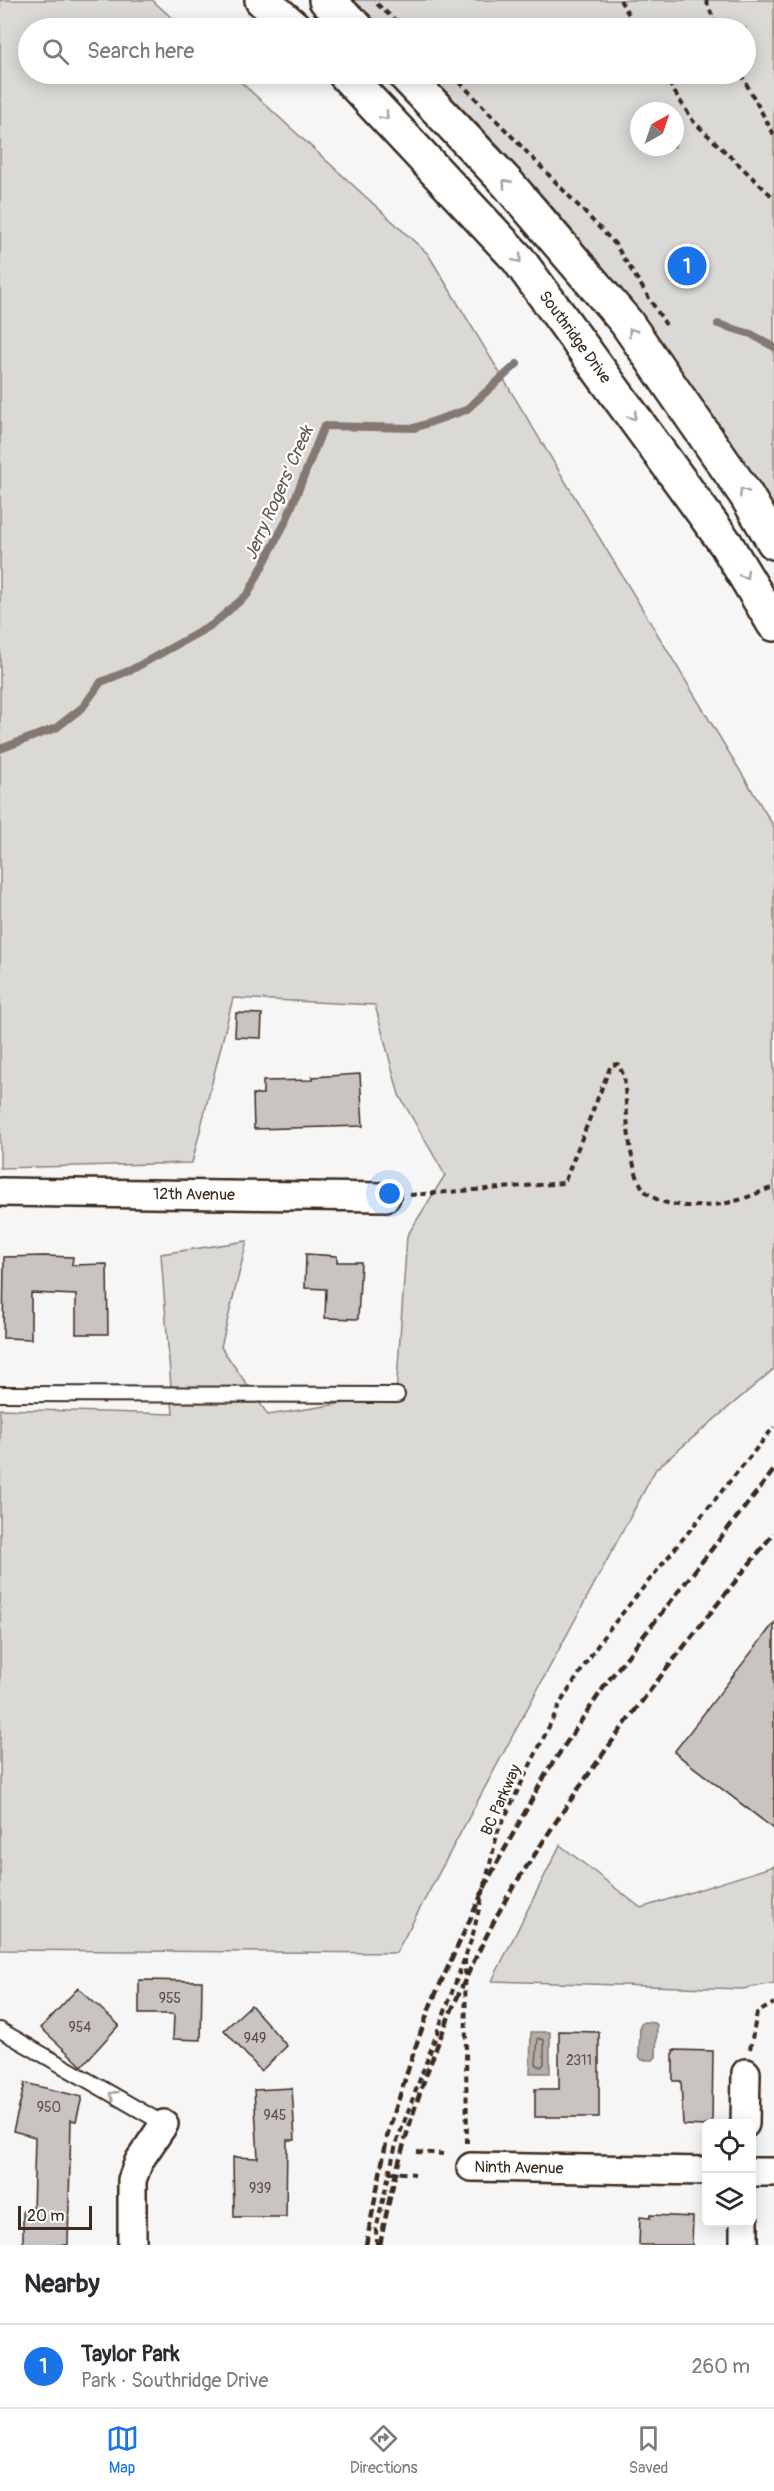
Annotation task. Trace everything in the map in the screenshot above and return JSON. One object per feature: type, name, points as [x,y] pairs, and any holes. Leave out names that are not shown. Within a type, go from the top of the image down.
[{"type":"main road","points":[[262,0],[283,18]]},
{"type":"main road","points":[[326,0],[346,18]]},
{"type":"main road","name":"Southridge Drive","points":[[354,84],[518,259],[726,544],[774,624]]},
{"type":"main road","points":[[413,84],[508,184],[626,322],[746,495],[774,542]]},
{"type":"street","name":"12th Avenue","points":[[0,1192],[386,1197]]},
{"type":"street","points":[[745,2119],[746,2073]]},
{"type":"street","points":[[132,2245],[132,2180],[139,2161],[164,2124]]},
{"type":"street","name":"Ninth Avenue","points":[[471,2167],[702,2171]]},
{"type":"street","points":[[756,2172],[774,2172]]},
{"type":"street","points":[[744,2227],[744,2245]]},
{"type":"lane","points":[[0,1394],[397,1395]]},
{"type":"lane","points":[[0,2030],[164,2124]]},
{"type":"path","points":[[372,0],[393,18]]},
{"type":"path","points":[[620,0],[630,18]]},
{"type":"path","points":[[706,0],[713,18]]},
{"type":"path","points":[[669,84],[693,121],[774,198]]},
{"type":"path","points":[[746,84],[774,135]]},
{"type":"path","points":[[386,1197],[564,1183],[611,1065],[618,1064],[624,1076],[633,1160],[641,1186],[650,1196],[660,1201],[690,1207],[736,1201],[774,1187]]},
{"type":"path","name":"BC Parkway","points":[[377,2245],[376,2230],[396,2144],[472,1938],[498,1831],[561,1701],[603,1637],[774,1427]]},
{"type":"path","name":"Ninth Avenue","points":[[465,1955],[466,2133],[471,2167]]},
{"type":"path","points":[[746,2073],[757,2013],[774,2003]]},
{"type":"path","points":[[417,2152],[443,2154]]},
{"type":"path","points":[[389,2172],[415,2174]]},
{"type":"shaded area","points":[[0,0],[152,0],[172,18],[18,18],[18,84],[243,84],[428,254],[774,827],[774,1369],[656,1469],[396,1953],[0,1950],[0,1409],[173,1414],[161,1254],[247,1241],[221,1347],[268,1415],[396,1395],[407,1236],[445,1175],[399,1095],[375,1005],[233,998],[192,1163],[0,1168]]},
{"type":"shaded area","points":[[351,0],[774,0],[774,510],[737,452],[657,338],[614,282],[523,174],[438,84],[756,84],[756,18],[371,18]]},
{"type":"shaded area","points":[[560,1845],[641,1908],[774,1866],[774,1983],[743,1989],[492,1981]]},
{"type":"water","points":[[644,2022],[657,2025],[656,2057],[653,2060],[642,2060],[639,2056],[640,2025]]},
{"type":"water","points":[[531,2032],[550,2032],[550,2073],[530,2073]]},
{"type":"building","points":[[236,1013],[262,1014],[261,1038],[235,1037]]},
{"type":"building","points":[[360,1074],[363,1126],[254,1129],[253,1094],[263,1094],[263,1081],[312,1080],[312,1077]]},
{"type":"building","points":[[306,1254],[337,1256],[337,1262],[361,1262],[358,1319],[325,1318],[326,1289],[305,1288]]},
{"type":"building","points":[[4,1257],[73,1257],[72,1265],[107,1264],[108,1334],[76,1334],[76,1295],[31,1293],[31,1339],[3,1338]]},
{"type":"building","points":[[774,1623],[774,1829],[674,1752]]},
{"type":"building","points":[[139,1980],[202,1981],[201,2040],[173,2039],[174,2014],[139,2014]]},
{"type":"building","points":[[78,1988],[119,2025],[82,2066],[41,2028]]},
{"type":"building","points":[[251,2005],[287,2046],[261,2071],[224,2030]]},
{"type":"building","points":[[559,2031],[599,2032],[599,2117],[535,2117],[535,2089],[559,2089]]},
{"type":"building","points":[[673,2050],[713,2051],[712,2119],[702,2119],[702,2126],[683,2125],[681,2081],[673,2081]]},
{"type":"building","points":[[25,2083],[82,2097],[76,2121],[71,2120],[68,2245],[23,2245],[23,2211],[33,2211],[35,2137],[13,2131]]},
{"type":"building","points":[[292,2088],[295,2140],[287,2140],[286,2217],[234,2217],[233,2157],[258,2158],[254,2090]]},
{"type":"building","points":[[650,2215],[693,2217],[692,2245],[639,2245],[640,2217],[650,2218]]},
{"type":"waterway","name":"Jerry Rogers' Creek","points":[[718,324],[751,334],[774,347]]},
{"type":"waterway","name":"Jerry Rogers' Creek","points":[[0,749],[56,728],[83,707],[101,682],[131,670],[212,625],[248,594],[286,521],[324,426],[414,428],[466,410],[517,364]]},
{"type":"railway","points":[[366,2245],[388,2133],[414,2051],[431,2004],[490,1876],[548,1770],[608,1681],[774,1470]]},
{"type":"railway","points":[[380,2245],[400,2158],[427,2073],[460,1990],[505,1901],[572,1798],[628,1720],[774,1533]]},
{"type":"place","name":"Taylor Park","points":[[687,266]]}]
